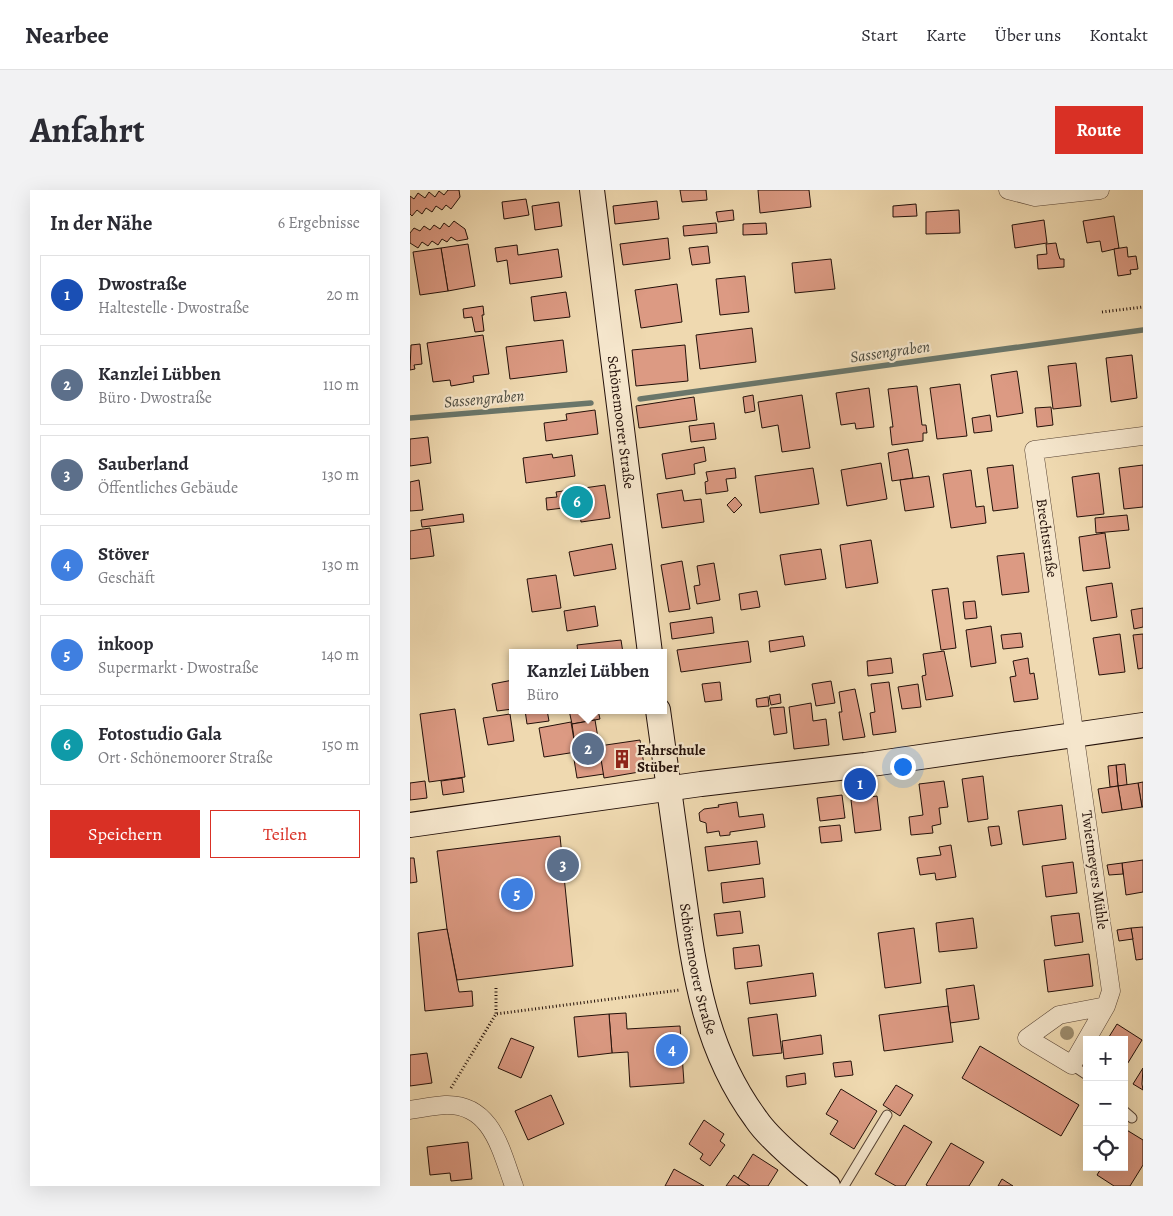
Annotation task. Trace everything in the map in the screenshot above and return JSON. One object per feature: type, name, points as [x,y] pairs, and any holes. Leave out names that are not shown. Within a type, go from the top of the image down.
[{"type":"street","name":"Schönemoorer Straße","points":[[592,190],[649,649]]},
{"type":"street","points":[[1008,190],[1035,197],[1100,190]]},
{"type":"street","name":"Brechtstraße","points":[[1076,734],[1034,450],[1143,436]]},
{"type":"street","name":"Schönemoorer Straße","points":[[659,714],[698,988],[706,1023],[720,1059],[756,1120],[810,1172],[828,1186]]},
{"type":"street","points":[[410,825],[669,788],[865,764],[1143,725]]},
{"type":"street","name":"Twietmeyers Mühle","points":[[1072,1065],[1106,1006],[1111,991],[1076,734]]},
{"type":"street","points":[[1072,1065],[1027,1038],[1059,1016],[1106,1006]]},
{"type":"street","points":[[410,1110],[440,1106],[472,1110],[491,1127],[514,1186]]},
{"type":"lane","points":[[1072,1065],[1083,1072]]},
{"type":"lane","points":[[844,1186],[887,1115]]},
{"type":"path","points":[[1102,312],[1143,307]]},
{"type":"path","points":[[440,1106],[496,1014],[496,988]]},
{"type":"path","points":[[496,1014],[698,988]]},
{"type":"building","points":[[448,190],[459,190],[460,197],[451,209],[446,205],[442,210],[436,206],[432,212],[426,208],[422,214],[417,210],[412,216],[410,214],[410,196],[414,199],[418,193],[425,198],[429,192],[435,197],[439,191],[444,195]]},
{"type":"building","points":[[680,190],[706,190],[707,200],[682,202]]},
{"type":"building","points":[[758,190],[809,190],[811,207],[760,213]]},
{"type":"building","points":[[526,199],[529,215],[504,219],[502,202]]},
{"type":"building","points":[[657,201],[659,219],[615,224],[613,206]]},
{"type":"building","points":[[559,202],[562,226],[535,230],[532,206]]},
{"type":"building","points":[[916,204],[917,216],[893,217],[893,206]]},
{"type":"building","points":[[733,210],[734,220],[718,222],[716,212]]},
{"type":"building","points":[[959,210],[960,233],[926,234],[926,212]]},
{"type":"building","points":[[1114,216],[1119,248],[1102,252],[1100,241],[1087,243],[1083,221]]},
{"type":"building","points":[[1044,220],[1047,243],[1015,248],[1012,225]]},
{"type":"building","points":[[454,221],[465,229],[468,239],[457,241],[451,237],[447,242],[442,239],[438,245],[432,241],[428,246],[422,242],[418,248],[410,243],[410,233],[414,228],[420,231],[424,226],[430,230],[434,225],[440,229],[444,223],[449,227]]},
{"type":"building","points":[[716,223],[717,233],[684,236],[683,226]]},
{"type":"building","points":[[766,223],[767,234],[743,235],[743,224]]},
{"type":"building","points":[[668,238],[670,259],[623,265],[620,244]]},
{"type":"building","points":[[1056,243],[1060,259],[1064,259],[1064,267],[1038,269],[1037,255],[1047,254],[1046,244]]},
{"type":"building","points":[[468,244],[475,286],[448,291],[441,248]]},
{"type":"building","points":[[517,245],[518,255],[558,249],[562,277],[510,284],[507,260],[497,262],[495,248]]},
{"type":"building","points":[[708,246],[710,263],[692,265],[689,248]]},
{"type":"building","points":[[1127,247],[1128,257],[1136,256],[1138,269],[1130,270],[1131,274],[1118,276],[1114,249]]},
{"type":"building","points":[[441,248],[448,291],[420,295],[413,252]]},
{"type":"building","points":[[831,259],[835,289],[795,293],[792,263]]},
{"type":"building","points":[[745,276],[749,312],[720,315],[716,279]]},
{"type":"building","points":[[677,284],[682,322],[641,328],[635,290]]},
{"type":"building","points":[[566,292],[570,317],[534,321],[531,297]]},
{"type":"building","points":[[483,306],[484,331],[475,332],[472,317],[464,318],[463,309]]},
{"type":"building","points":[[752,328],[756,362],[700,369],[696,335]]},
{"type":"building","points":[[483,335],[489,374],[473,376],[474,382],[451,386],[450,380],[433,382],[427,343]]},
{"type":"building","points":[[563,340],[567,372],[510,379],[506,347]]},
{"type":"building","points":[[420,344],[422,364],[414,365],[415,369],[410,370],[411,345]]},
{"type":"building","points":[[685,345],[688,381],[636,386],[632,350]]},
{"type":"building","points":[[1132,355],[1137,398],[1111,402],[1106,358]]},
{"type":"building","points":[[1076,363],[1081,406],[1053,409],[1048,366]]},
{"type":"building","points":[[1017,371],[1023,413],[997,417],[991,375]]},
{"type":"building","points":[[960,384],[967,436],[937,439],[930,388]]},
{"type":"building","points":[[917,386],[922,425],[926,425],[927,433],[923,433],[923,441],[892,445],[890,427],[893,427],[888,389]]},
{"type":"building","points":[[869,388],[874,427],[856,429],[855,423],[841,425],[836,393]]},
{"type":"building","points":[[753,395],[755,411],[745,413],[743,397]]},
{"type":"building","points":[[802,395],[810,448],[782,452],[778,425],[762,428],[758,402]]},
{"type":"building","points":[[694,397],[697,420],[639,428],[636,406]]},
{"type":"building","points":[[1051,407],[1053,425],[1037,427],[1035,408]]},
{"type":"building","points":[[595,410],[598,434],[546,441],[544,423],[567,420],[566,414]]},
{"type":"building","points":[[990,415],[992,431],[974,433],[972,418]]},
{"type":"building","points":[[714,423],[716,439],[691,442],[689,426]]},
{"type":"building","points":[[428,437],[431,463],[410,466],[410,439]]},
{"type":"building","points":[[704,447],[706,461],[694,464],[695,474],[666,479],[662,454]]},
{"type":"building","points":[[908,449],[913,478],[892,481],[888,453]]},
{"type":"building","points":[[552,454],[553,458],[572,455],[575,476],[526,483],[523,458]]},
{"type":"building","points":[[881,463],[887,499],[847,506],[841,470]]},
{"type":"building","points":[[1013,465],[1018,508],[993,511],[987,468]]},
{"type":"building","points":[[1143,465],[1143,507],[1124,509],[1119,468]]},
{"type":"building","points":[[735,468],[736,478],[726,479],[728,491],[706,494],[705,482],[708,481],[706,472]]},
{"type":"building","points":[[813,468],[819,504],[760,513],[755,476]]},
{"type":"building","points":[[971,470],[976,507],[984,506],[986,523],[951,528],[943,474]]},
{"type":"building","points":[[1099,473],[1104,514],[1077,517],[1072,477]]},
{"type":"building","points":[[929,476],[934,507],[905,511],[900,480]]},
{"type":"building","points":[[419,480],[423,510],[410,511],[410,482]]},
{"type":"building","points":[[605,485],[610,518],[581,522],[579,506],[547,510],[546,498],[557,497],[556,492]]},
{"type":"building","points":[[682,490],[684,501],[701,499],[704,522],[662,528],[657,494]]},
{"type":"building","points":[[735,497],[742,505],[734,513],[727,505]]},
{"type":"building","points":[[463,514],[464,522],[422,527],[421,520]]},
{"type":"building","points":[[1127,515],[1129,530],[1096,533],[1095,518]]},
{"type":"building","points":[[430,528],[434,556],[410,559],[410,531]]},
{"type":"building","points":[[1105,533],[1110,568],[1083,571],[1079,537]]},
{"type":"building","points":[[871,540],[878,583],[846,588],[840,545]]},
{"type":"building","points":[[612,544],[616,569],[574,576],[569,552]]},
{"type":"building","points":[[821,549],[826,579],[785,585],[780,555]]},
{"type":"building","points":[[1024,553],[1029,592],[1002,595],[997,556]]},
{"type":"building","points":[[682,561],[690,609],[669,612],[661,565]]},
{"type":"building","points":[[714,563],[720,600],[697,604],[694,586],[700,585],[697,566]]},
{"type":"building","points":[[556,575],[561,608],[532,612],[527,579]]},
{"type":"building","points":[[1112,583],[1117,617],[1091,621],[1086,587]]},
{"type":"building","points":[[948,588],[956,648],[941,650],[932,590]]},
{"type":"building","points":[[757,591],[760,607],[741,610],[739,594]]},
{"type":"building","points":[[975,601],[977,618],[965,619],[963,602]]},
{"type":"building","points":[[595,606],[598,626],[567,631],[564,611]]},
{"type":"building","points":[[1143,608],[1143,627],[1134,629],[1131,610]]},
{"type":"building","points":[[712,617],[714,633],[672,639],[670,623]]},
{"type":"building","points":[[991,626],[996,663],[971,667],[966,630]]},
{"type":"building","points":[[1021,633],[1023,647],[1003,649],[1001,635]]},
{"type":"building","points":[[1120,634],[1125,672],[1099,675],[1093,638]]},
{"type":"building","points":[[1143,634],[1143,668],[1138,669],[1133,635]]},
{"type":"building","points":[[803,636],[805,646],[770,652],[769,641]]},
{"type":"building","points":[[621,640],[622,649],[578,649],[577,645]]},
{"type":"building","points":[[748,641],[751,662],[681,672],[677,650]]},
{"type":"building","points":[[944,651],[953,696],[926,700],[922,676],[926,675],[923,654]]},
{"type":"building","points":[[891,658],[893,673],[868,676],[867,661]]},
{"type":"building","points":[[1028,658],[1030,674],[1034,673],[1038,699],[1014,702],[1010,677],[1016,676],[1013,661]]},
{"type":"building","points":[[509,681],[509,710],[497,711],[492,684]]},
{"type":"building","points":[[831,681],[835,703],[816,706],[812,684]]},
{"type":"building","points":[[720,682],[722,700],[705,702],[702,684]]},
{"type":"building","points":[[889,682],[896,732],[873,735],[870,713],[875,712],[871,684]]},
{"type":"building","points":[[918,684],[921,707],[902,709],[898,687]]},
{"type":"building","points":[[855,689],[865,737],[843,740],[839,712],[842,712],[839,692]]},
{"type":"building","points":[[780,694],[781,703],[771,705],[769,696]]},
{"type":"building","points":[[768,697],[769,706],[757,707],[756,699]]},
{"type":"building","points":[[811,703],[813,721],[826,719],[829,745],[794,749],[789,707]]},
{"type":"building","points":[[784,707],[787,733],[774,735],[770,708]]},
{"type":"building","points":[[455,709],[465,777],[429,782],[420,714]]},
{"type":"building","points":[[510,714],[514,741],[488,745],[483,718]]},
{"type":"building","points":[[526,714],[548,714],[549,721],[527,724]]},
{"type":"building","points":[[570,714],[599,714],[600,719],[572,724]]},
{"type":"building","points":[[595,720],[604,774],[577,778],[573,753],[576,752],[572,724]]},
{"type":"building","points":[[571,722],[576,752],[544,757],[539,728]]},
{"type":"building","name":"Fahrschule Stüber","points":[[640,740],[645,771],[604,778],[599,746]]},
{"type":"building","points":[[1125,764],[1127,785],[1118,786],[1116,765]]},
{"type":"building","points":[[1116,765],[1118,786],[1110,787],[1108,766]]},
{"type":"building","points":[[983,776],[988,819],[968,822],[962,779]]},
{"type":"building","points":[[462,778],[464,792],[443,795],[441,781]]},
{"type":"building","points":[[425,781],[427,798],[410,800],[410,783]]},
{"type":"building","points":[[944,781],[948,807],[939,808],[941,824],[932,826],[933,833],[911,835],[909,817],[923,815],[919,784]]},
{"type":"building","points":[[1143,782],[1143,807],[1142,807],[1138,783]]},
{"type":"building","points":[[1138,783],[1142,807],[1122,810],[1118,786]]},
{"type":"building","points":[[1118,786],[1122,810],[1102,813],[1098,789]]},
{"type":"building","points":[[842,795],[845,818],[820,821],[817,798]]},
{"type":"building","points":[[877,796],[881,830],[855,833],[851,800]]},
{"type":"building","points":[[737,802],[739,817],[763,814],[765,827],[730,832],[730,835],[720,836],[719,831],[707,833],[706,823],[700,821],[699,813],[704,809]]},
{"type":"building","points":[[1062,805],[1066,839],[1023,845],[1018,811]]},
{"type":"building","points":[[840,825],[842,841],[821,843],[819,827]]},
{"type":"building","points":[[999,826],[1002,844],[991,846],[988,827]]},
{"type":"building","points":[[560,836],[573,966],[457,980],[447,929],[437,851]]},
{"type":"building","points":[[757,841],[760,864],[708,871],[705,847]]},
{"type":"building","points":[[951,845],[956,877],[936,880],[935,873],[920,875],[917,858],[941,855],[939,847]]},
{"type":"building","points":[[410,858],[414,858],[417,882],[410,883]]},
{"type":"building","points":[[1143,860],[1143,892],[1126,895],[1122,863]]},
{"type":"building","points":[[1073,862],[1077,893],[1046,897],[1042,866]]},
{"type":"building","points":[[1122,863],[1123,874],[1109,875],[1107,865]]},
{"type":"building","points":[[763,878],[765,897],[723,903],[721,883]]},
{"type":"building","points":[[740,911],[743,933],[717,936],[714,914]]},
{"type":"building","points":[[1079,913],[1083,942],[1055,946],[1051,916]]},
{"type":"building","points":[[973,918],[977,948],[939,952],[936,923]]},
{"type":"building","points":[[1143,927],[1143,959],[1136,960],[1131,928]]},
{"type":"building","points":[[914,928],[921,983],[885,988],[878,933]]},
{"type":"building","points":[[1131,928],[1133,939],[1119,941],[1117,930]]},
{"type":"building","points":[[447,929],[459,992],[472,991],[473,1006],[425,1011],[418,933]]},
{"type":"building","points":[[759,945],[762,966],[735,969],[733,948]]},
{"type":"building","points":[[1089,954],[1093,986],[1048,992],[1044,960]]},
{"type":"building","points":[[813,973],[816,996],[750,1004],[747,982]]},
{"type":"building","points":[[974,985],[979,1019],[950,1023],[946,989]]},
{"type":"building","points":[[948,1006],[953,1042],[884,1051],[879,1015]]},
{"type":"building","points":[[626,1013],[627,1029],[680,1026],[684,1083],[630,1087],[628,1052],[612,1053],[609,1014]]},
{"type":"building","points":[[609,1014],[612,1053],[578,1057],[574,1017]]},
{"type":"building","points":[[777,1014],[782,1053],[753,1056],[748,1018]]},
{"type":"building","points":[[1117,1024],[1142,1040],[1128,1063],[1128,1036],[1110,1036]]},
{"type":"building","points":[[821,1035],[823,1054],[784,1059],[782,1041]]},
{"type":"building","points":[[511,1038],[534,1047],[521,1078],[498,1068]]},
{"type":"building","points":[[980,1046],[1079,1105],[1061,1136],[962,1078]]},
{"type":"building","points":[[427,1053],[432,1083],[410,1086],[410,1055]]},
{"type":"building","points":[[851,1061],[853,1075],[835,1077],[833,1063]]},
{"type":"building","points":[[1143,1068],[1142,1084],[1143,1090],[1133,1084]]},
{"type":"building","points":[[805,1073],[806,1084],[787,1087],[786,1076]]},
{"type":"building","points":[[896,1085],[913,1095],[900,1116],[883,1105]]},
{"type":"building","points":[[841,1089],[877,1111],[854,1149],[830,1134],[838,1121],[826,1114]]},
{"type":"building","points":[[551,1095],[564,1124],[528,1140],[515,1111]]},
{"type":"building","points":[[704,1120],[724,1134],[720,1141],[725,1145],[710,1166],[700,1159],[703,1154],[689,1144]]},
{"type":"building","points":[[904,1125],[932,1142],[905,1186],[896,1186],[875,1174]]},
{"type":"building","points":[[1128,1131],[1143,1140],[1143,1165],[1130,1186],[1114,1186],[1097,1175],[1100,1171],[1128,1171]]},
{"type":"building","points":[[468,1142],[472,1179],[451,1181],[450,1173],[430,1175],[427,1147]]},
{"type":"building","points":[[951,1143],[984,1162],[969,1186],[926,1185]]},
{"type":"building","points":[[753,1154],[778,1170],[768,1186],[750,1186],[738,1178]]},
{"type":"building","points":[[674,1169],[704,1186],[665,1186]]},
{"type":"building","points":[[734,1175],[738,1178],[750,1186],[726,1186]]},
{"type":"building","points":[[1002,1179],[1013,1186],[998,1186]]},
{"type":"waterway","name":"Sassengraben","points":[[640,399],[1143,330]]},
{"type":"waterway","name":"Sassengraben","points":[[410,418],[591,403]]},
{"type":"place","name":"Fotostudio Gala","points":[[577,502]]},
{"type":"place","name":"Kanzlei Lübben","points":[[588,749]]},
{"type":"place","name":"Fahrschule Stüber","points":[[622,759]]},
{"type":"place","name":"Dwostraße","points":[[860,784]]},
{"type":"place","name":"Sauberland","points":[[563,865]]},
{"type":"place","name":"inkoop","points":[[517,894]]},
{"type":"place","name":"Stöver","points":[[672,1050]]}]
